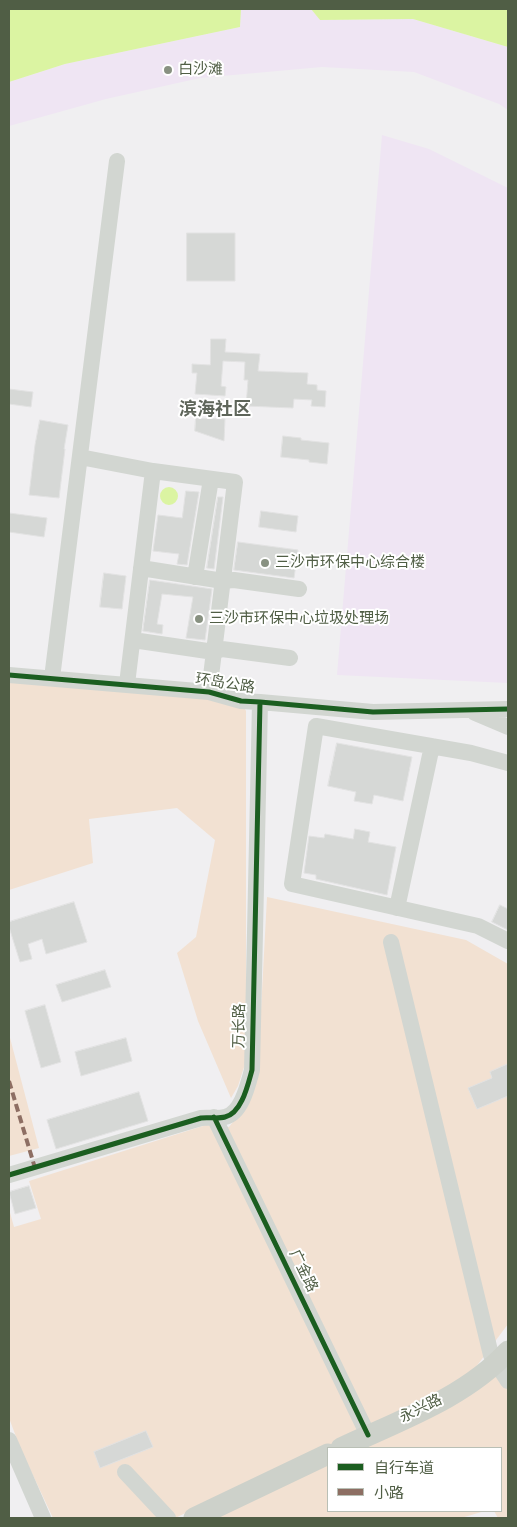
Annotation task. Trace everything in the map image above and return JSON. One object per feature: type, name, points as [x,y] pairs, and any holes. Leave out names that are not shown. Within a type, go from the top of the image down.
[{"type":"main road","name":"永兴路","points":[[343,1447],[440,1401],[465,1386],[503,1357]]},
{"type":"main road","points":[[194,1518],[327,1454]]},
{"type":"street","points":[[52,678],[117,161]]},
{"type":"street","points":[[80,457],[153,471],[235,482],[210,692]]},
{"type":"street","points":[[127,684],[153,471]]},
{"type":"street","points":[[195,577],[211,479]]},
{"type":"street","points":[[141,568],[223,581],[234,580],[299,589]]},
{"type":"street","points":[[132,640],[214,652],[222,649],[290,658]]},
{"type":"street","name":"环岛公路","points":[[9,675],[210,692],[240,701],[373,712],[508,709]]},
{"type":"street","name":"万长路","points":[[9,1176],[201,1118],[225,1117],[235,1112],[244,1096],[252,1070],[260,702]]},
{"type":"street","points":[[468,711],[508,727]]},
{"type":"street","points":[[508,763],[471,753],[316,726],[292,884],[478,926],[508,941]]},
{"type":"street","points":[[397,908],[432,746]]},
{"type":"street","points":[[392,942],[491,1355],[503,1357],[508,1382]]},
{"type":"street","name":"广金路","points":[[214,1117],[368,1435]]},
{"type":"street","points":[[10,1449],[44,1518]]},
{"type":"street","points":[[125,1472],[168,1518]]},
{"type":"shaded area","points":[[9,9],[241,9],[240,27],[65,64],[9,82]]},
{"type":"shaded area","points":[[311,9],[508,9],[508,47],[413,19],[320,20]]},
{"type":"shaded area","points":[[165,487],[173,487],[178,492],[176,503],[165,505],[160,500],[160,492]]},
{"type":"shaded area","points":[[9,682],[241,701],[246,711],[246,1061],[238,1086],[231,1098],[198,1021],[177,953],[196,937],[215,840],[177,808],[89,819],[93,863],[9,890]]},
{"type":"shaded area","points":[[267,897],[466,940],[508,964],[508,1324],[473,1371],[454,1387],[175,1518],[53,1518],[21,1450],[9,1418],[9,1209],[14,1227],[41,1219],[29,1181],[206,1125],[229,1127],[246,1105],[258,1067]]},
{"type":"shaded area","points":[[9,1034],[39,1148],[9,1156]]},
{"type":"shaded area","points":[[498,1369],[508,1388],[508,1518],[498,1518],[495,1512],[502,1512],[502,1447],[357,1447]]},
{"type":"shaded area","points":[[327,1461],[327,1512],[482,1512],[461,1518],[208,1518]]},
{"type":"sand","name":"白沙滩","points":[[241,9],[311,9],[320,20],[413,19],[508,47],[508,110],[499,104],[414,72],[322,67],[200,78],[106,99],[9,126],[9,82],[65,64],[240,27]]},
{"type":"sand","points":[[382,135],[429,149],[508,188],[508,683],[337,675]]},
{"type":"building","points":[[187,233],[235,233],[235,281],[187,281]]},
{"type":"building","points":[[211,339],[226,339],[225,352],[260,354],[258,371],[308,373],[307,384],[317,385],[317,390],[326,391],[325,407],[311,406],[312,400],[294,399],[293,408],[246,406],[248,380],[244,380],[245,362],[223,361],[221,386],[226,387],[225,396],[195,394],[197,373],[192,373],[192,364],[210,365]]},
{"type":"building","points":[[9,389],[33,392],[31,407],[9,404]]},
{"type":"building","points":[[196,418],[225,419],[224,441],[195,431]]},
{"type":"building","points":[[40,420],[68,425],[59,498],[29,495]]},
{"type":"building","points":[[283,436],[329,443],[327,464],[281,457]]},
{"type":"building","points":[[186,491],[199,492],[187,565],[177,564],[179,554],[153,551],[158,515],[182,518]]},
{"type":"building","points":[[218,497],[223,497],[214,569],[207,568]]},
{"type":"building","points":[[261,511],[298,516],[296,532],[259,527]]},
{"type":"building","points":[[9,513],[47,518],[44,537],[9,532]]},
{"type":"building","name":"三沙市环保中心综合楼","points":[[238,542],[298,550],[294,578],[234,570]]},
{"type":"building","points":[[104,573],[126,576],[122,609],[100,607]]},
{"type":"building","points":[[150,580],[212,589],[205,640],[186,638],[193,597],[162,594],[157,624],[163,625],[162,634],[143,631]]},
{"type":"building","points":[[337,743],[412,757],[403,801],[374,795],[372,804],[354,801],[356,792],[328,786]]},
{"type":"building","points":[[355,829],[370,832],[368,842],[396,847],[387,895],[316,879],[316,875],[304,873],[309,836],[324,838],[325,834],[353,839]]},
{"type":"building","points":[[74,902],[87,942],[46,954],[42,939],[28,944],[32,959],[20,962],[9,922]]},
{"type":"building","points":[[500,905],[508,909],[508,930],[492,922]]},
{"type":"building","points":[[105,970],[111,987],[62,1002],[56,985]]},
{"type":"building","points":[[45,1005],[61,1062],[41,1068],[25,1011]]},
{"type":"building","points":[[126,1038],[132,1061],[81,1076],[75,1052]]},
{"type":"building","points":[[508,1064],[508,1096],[477,1109],[468,1088],[492,1078],[490,1072]]},
{"type":"building","points":[[139,1092],[148,1121],[56,1149],[47,1120]]},
{"type":"building","points":[[29,1186],[36,1208],[15,1214],[9,1192]]},
{"type":"building","points":[[146,1431],[153,1447],[100,1468],[94,1452]]},
{"type":"marked path","points":[[9,1081],[35,1168]]},
{"type":"cycle path","points":[[9,675],[209,692],[241,701],[373,712],[508,709]]},
{"type":"cycle path","points":[[9,1175],[201,1118],[225,1117],[236,1110],[240,1104],[252,1070],[260,702]]},
{"type":"cycle path","points":[[214,1117],[368,1435]]},
{"type":"place","name":"白沙滩","points":[[168,70]]},
{"type":"place","name":"三沙市环保中心综合楼","points":[[265,563]]},
{"type":"place","name":"三沙市环保中心垃圾处理场","points":[[199,619]]},
{"type":"district","name":"滨海社区","points":[[215,410]]}]
